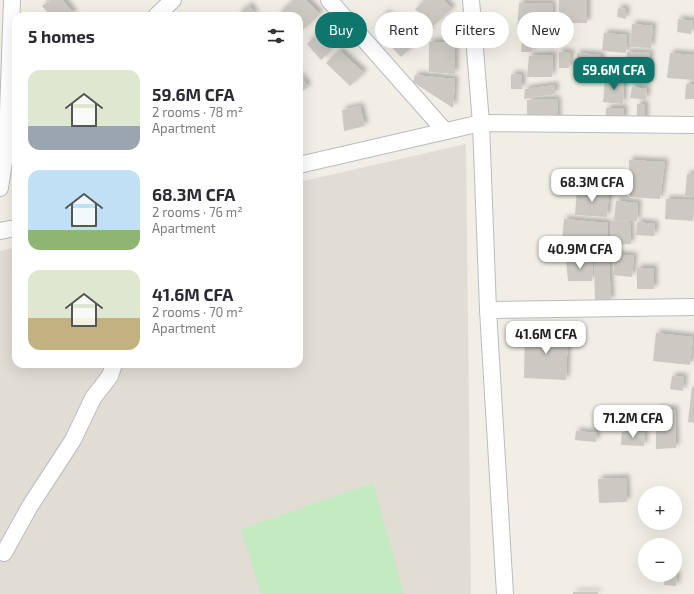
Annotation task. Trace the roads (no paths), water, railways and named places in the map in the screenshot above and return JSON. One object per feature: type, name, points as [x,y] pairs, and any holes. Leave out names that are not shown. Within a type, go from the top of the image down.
[{"type":"street","points":[[0,188],[11,138],[12,0]]},
{"type":"street","points":[[160,12],[173,0]]},
{"type":"street","points":[[329,0],[445,131]]},
{"type":"street","points":[[471,0],[481,123],[488,310],[505,594]]},
{"type":"street","points":[[303,165],[481,123],[694,125]]},
{"type":"street","points":[[0,231],[12,229]]},
{"type":"street","points":[[488,310],[694,307]]},
{"type":"street","points":[[4,553],[30,506],[73,440],[93,398],[110,376],[113,368]]}]
